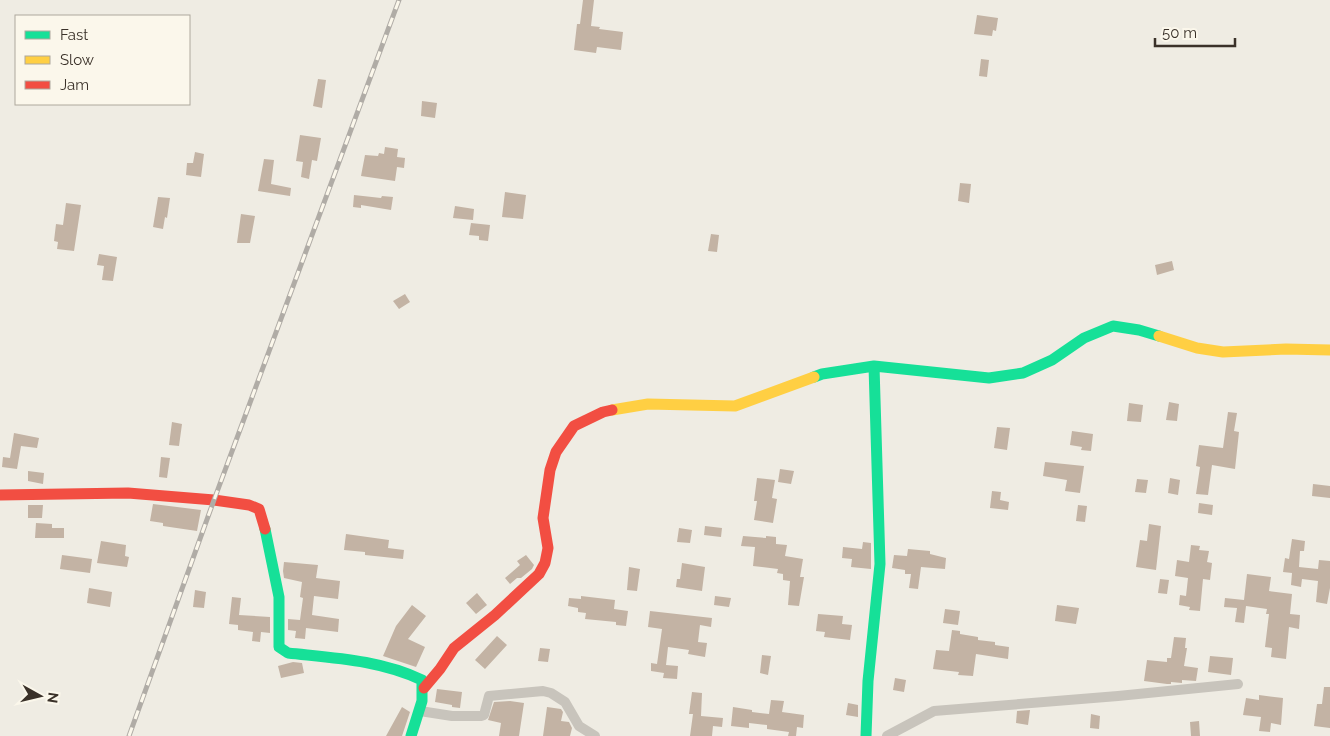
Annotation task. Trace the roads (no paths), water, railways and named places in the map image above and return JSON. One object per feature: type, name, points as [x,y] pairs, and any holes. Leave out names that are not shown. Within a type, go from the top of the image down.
[{"type":"street","points":[[424,688],[454,648],[495,615],[540,574],[545,563],[548,548],[543,518],[550,470],[556,452],[574,426],[603,412],[648,404],[735,406],[822,374],[874,366],[988,378],[1023,373],[1052,360],[1084,338],[1113,326],[1139,330],[1197,348],[1223,352],[1286,349],[1330,350]]},
{"type":"street","points":[[866,736],[868,681],[880,564],[874,366]]},
{"type":"street","points":[[0,495],[128,493],[214,500],[249,505],[259,509],[263,518],[279,596],[279,647],[288,653],[366,662],[409,673],[422,680],[424,688],[420,711],[410,736]]},
{"type":"street","points":[[887,736],[934,711],[1238,684]]},
{"type":"street","points":[[420,711],[452,716],[481,716],[484,715],[489,696],[543,691],[557,696],[565,702],[578,726],[596,736]]},
{"type":"railway","points":[[129,736],[399,0]]}]
